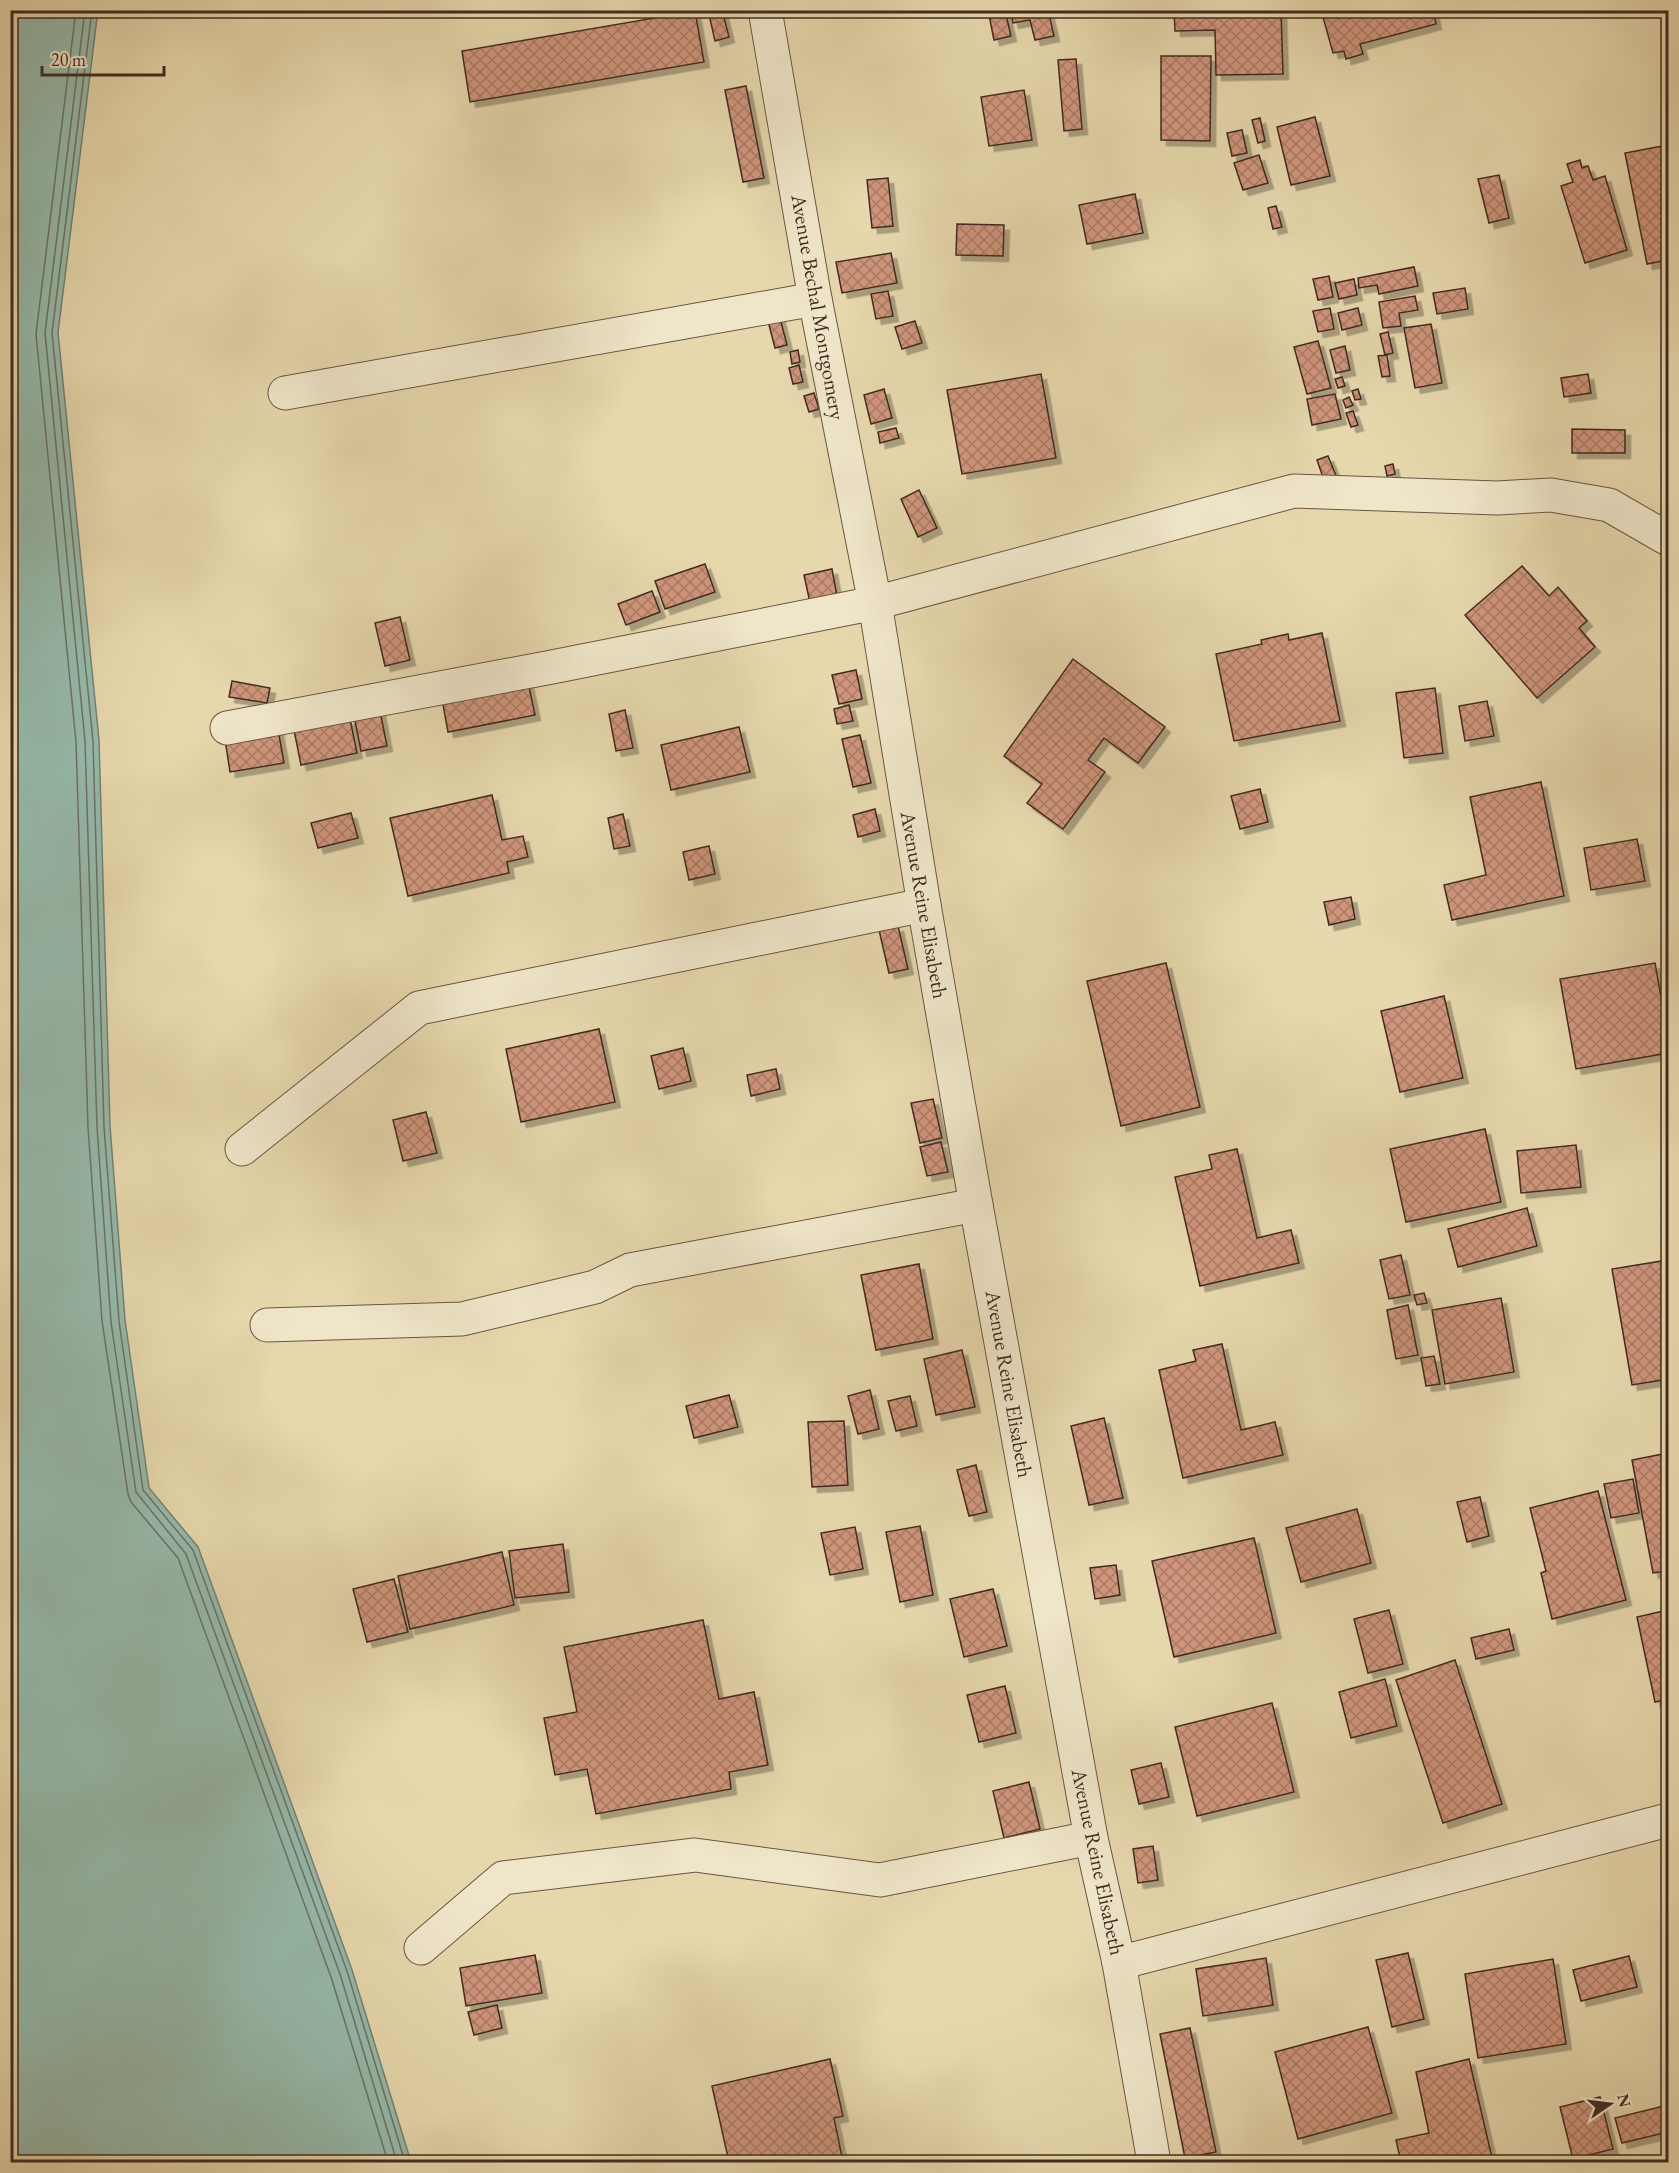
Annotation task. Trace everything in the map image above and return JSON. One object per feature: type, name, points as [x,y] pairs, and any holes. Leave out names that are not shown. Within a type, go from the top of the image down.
[{"type":"street","name":"Avenue Bechal Montgomery","points":[[765,10],[815,299],[875,603]]},
{"type":"street","points":[[285,393],[815,299]]},
{"type":"street","points":[[227,728],[875,603],[1294,491],[1497,498],[1551,495],[1609,505],[1668,539]]},
{"type":"street","name":"Avenue Reine Elisabeth","points":[[875,603],[976,1205],[1091,1839],[1119,1963],[1154,2163]]},
{"type":"street","points":[[242,1149],[419,1008],[924,905]]},
{"type":"street","points":[[267,1325],[462,1319],[595,1287],[630,1270],[976,1205]]},
{"type":"street","points":[[1119,1963],[1668,1820]]},
{"type":"street","points":[[421,1948],[503,1878],[695,1855],[880,1880],[1091,1839]]},
{"type":"water","points":[[98,10],[58,333],[99,740],[110,1126],[125,1320],[149,1488],[198,1547],[352,1970],[411,2162],[11,2162],[10,11]]},
{"type":"building","points":[[708,10],[722,10],[729,37],[715,41]]},
{"type":"building","points":[[988,10],[1005,10],[1011,36],[994,40]]},
{"type":"building","points":[[1010,10],[1048,10],[1054,36],[1035,40],[1030,20],[1013,23]]},
{"type":"building","points":[[1174,10],[1281,10],[1283,74],[1216,75],[1215,30],[1175,31]]},
{"type":"building","points":[[1321,10],[1433,10],[1436,24],[1360,44],[1363,54],[1346,59],[1344,51],[1333,53]]},
{"type":"building","points":[[695,11],[704,62],[470,102],[462,51]]},
{"type":"building","points":[[1161,56],[1211,56],[1210,141],[1161,140]]},
{"type":"building","points":[[1076,59],[1082,129],[1064,131],[1058,60]]},
{"type":"building","points":[[746,86],[764,178],[743,182],[725,90]]},
{"type":"building","points":[[1024,90],[1032,140],[989,146],[981,97]]},
{"type":"building","points":[[1315,117],[1330,176],[1291,185],[1277,127]]},
{"type":"building","points":[[1260,118],[1265,141],[1258,143],[1252,120]]},
{"type":"building","points":[[1242,130],[1247,153],[1232,156],[1227,133]]},
{"type":"building","points":[[1668,145],[1668,260],[1647,264],[1625,153]]},
{"type":"building","points":[[1259,155],[1268,183],[1243,190],[1234,163]]},
{"type":"building","points":[[1580,160],[1582,168],[1588,166],[1593,180],[1605,176],[1627,250],[1585,263],[1561,186],[1573,182],[1567,164]]},
{"type":"building","points":[[1499,175],[1509,218],[1489,223],[1478,179]]},
{"type":"building","points":[[888,178],[893,226],[872,228],[867,180]]},
{"type":"building","points":[[1135,194],[1143,233],[1087,244],[1079,205]]},
{"type":"building","points":[[1276,206],[1282,227],[1273,229],[1268,208]]},
{"type":"building","points":[[957,224],[1004,225],[1003,256],[956,255]]},
{"type":"building","points":[[891,253],[897,283],[842,293],[836,262]]},
{"type":"building","points":[[1414,267],[1418,286],[1379,294],[1377,285],[1359,288],[1358,278]]},
{"type":"building","points":[[1329,276],[1333,297],[1318,300],[1313,279]]},
{"type":"building","points":[[1354,279],[1357,295],[1339,299],[1335,283]]},
{"type":"building","points":[[1465,288],[1468,309],[1437,314],[1433,293]]},
{"type":"building","points":[[888,291],[893,316],[876,319],[871,294]]},
{"type":"building","points":[[1415,296],[1418,310],[1399,313],[1401,326],[1383,328],[1379,302]]},
{"type":"building","points":[[1330,308],[1334,329],[1318,332],[1313,311]]},
{"type":"building","points":[[1358,308],[1362,325],[1342,330],[1338,313]]},
{"type":"building","points":[[779,314],[787,345],[775,348],[767,317]]},
{"type":"building","points":[[915,321],[922,343],[902,349],[895,327]]},
{"type":"building","points":[[1431,324],[1442,383],[1415,388],[1404,328]]},
{"type":"building","points":[[1388,332],[1393,353],[1385,355],[1380,334]]},
{"type":"building","points":[[1318,341],[1331,388],[1307,394],[1294,347]]},
{"type":"building","points":[[1345,346],[1350,370],[1336,373],[1330,350]]},
{"type":"building","points":[[798,350],[800,362],[792,364],[790,352]]},
{"type":"building","points":[[1387,355],[1390,376],[1382,377],[1378,356]]},
{"type":"building","points":[[799,365],[803,382],[793,384],[789,368]]},
{"type":"building","points":[[1041,374],[1056,458],[962,474],[947,390]]},
{"type":"building","points":[[1588,374],[1591,393],[1564,397],[1561,378]]},
{"type":"building","points":[[1342,377],[1345,386],[1338,388],[1335,379]]},
{"type":"building","points":[[884,389],[892,418],[871,424],[864,395]]},
{"type":"building","points":[[1358,389],[1361,399],[1355,400],[1352,391]]},
{"type":"building","points":[[814,393],[819,409],[809,412],[804,396]]},
{"type":"building","points":[[1335,394],[1341,419],[1312,425],[1307,399]]},
{"type":"building","points":[[1349,397],[1353,405],[1346,408],[1343,400]]},
{"type":"building","points":[[1353,411],[1358,425],[1351,427],[1346,413]]},
{"type":"building","points":[[896,428],[899,438],[880,443],[878,432]]},
{"type":"building","points":[[1572,429],[1625,430],[1625,453],[1572,453]]},
{"type":"building","points":[[1328,456],[1337,478],[1325,483],[1317,460]]},
{"type":"building","points":[[1393,464],[1395,474],[1387,476],[1385,466]]},
{"type":"building","points":[[919,490],[937,528],[918,537],[901,499]]},
{"type":"building","points":[[705,564],[715,592],[665,609],[655,581]]},
{"type":"building","points":[[1522,566],[1549,596],[1558,587],[1587,621],[1579,628],[1595,647],[1537,698],[1465,615]]},
{"type":"building","points":[[832,569],[839,607],[812,612],[804,575]]},
{"type":"building","points":[[652,591],[660,612],[626,625],[618,604]]},
{"type":"building","points":[[400,617],[410,660],[385,666],[375,623]]},
{"type":"building","points":[[1322,633],[1340,721],[1234,741],[1216,654],[1262,644],[1261,640],[1288,634],[1289,640]]},
{"type":"building","points":[[1073,659],[1165,727],[1138,763],[1104,738],[1088,760],[1105,772],[1063,829],[1027,803],[1042,784],[1004,756]]},
{"type":"building","points":[[856,670],[862,699],[839,704],[832,675]]},
{"type":"building","points":[[232,681],[270,688],[267,703],[229,697]]},
{"type":"building","points":[[528,682],[535,715],[448,732],[442,699]]},
{"type":"building","points":[[1435,688],[1443,753],[1404,758],[1396,693]]},
{"type":"building","points":[[1487,701],[1494,736],[1465,741],[1459,706]]},
{"type":"building","points":[[849,705],[853,721],[837,724],[834,709]]},
{"type":"building","points":[[625,710],[633,748],[616,751],[609,714]]},
{"type":"building","points":[[380,711],[387,746],[361,751],[354,716]]},
{"type":"building","points":[[350,719],[357,753],[301,765],[294,730]]},
{"type":"building","points":[[739,727],[750,772],[671,790],[661,745]]},
{"type":"building","points":[[278,729],[284,763],[230,772],[225,739]]},
{"type":"building","points":[[860,735],[871,783],[853,787],[842,739]]},
{"type":"building","points":[[1541,782],[1564,896],[1452,920],[1444,885],[1486,875],[1470,797]]},
{"type":"building","points":[[1260,789],[1268,822],[1240,829],[1231,796]]},
{"type":"building","points":[[492,795],[502,840],[523,836],[528,857],[507,862],[509,873],[408,896],[390,818]]},
{"type":"building","points":[[875,809],[880,831],[858,837],[853,815]]},
{"type":"building","points":[[351,813],[358,838],[318,848],[311,823]]},
{"type":"building","points":[[623,814],[630,846],[614,849],[608,818]]},
{"type":"building","points":[[1637,839],[1645,881],[1591,890],[1584,848]]},
{"type":"building","points":[[709,846],[715,874],[689,880],[683,852]]},
{"type":"building","points":[[1351,897],[1355,919],[1329,925],[1324,902]]},
{"type":"building","points":[[898,926],[908,969],[889,973],[879,930]]},
{"type":"building","points":[[1166,963],[1200,1107],[1121,1126],[1087,981]]},
{"type":"building","points":[[1655,963],[1668,1036],[1668,1053],[1576,1069],[1560,979]]},
{"type":"building","points":[[1444,996],[1463,1078],[1400,1092],[1381,1011]]},
{"type":"building","points":[[599,1029],[615,1102],[521,1122],[506,1049]]},
{"type":"building","points":[[683,1048],[691,1081],[659,1089],[651,1056]]},
{"type":"building","points":[[776,1069],[780,1089],[751,1096],[747,1075]]},
{"type":"building","points":[[933,1099],[942,1138],[920,1143],[911,1103]]},
{"type":"building","points":[[426,1112],[437,1153],[403,1161],[393,1120]]},
{"type":"building","points":[[1485,1129],[1501,1202],[1406,1222],[1390,1149]]},
{"type":"building","points":[[941,1142],[948,1172],[927,1176],[920,1147]]},
{"type":"building","points":[[1576,1145],[1581,1187],[1521,1193],[1517,1151]]},
{"type":"building","points":[[1237,1149],[1257,1238],[1291,1230],[1299,1263],[1200,1286],[1175,1177],[1212,1169],[1209,1155]]},
{"type":"building","points":[[1527,1208],[1537,1246],[1458,1267],[1448,1229]]},
{"type":"building","points":[[1401,1255],[1410,1295],[1389,1299],[1380,1260]]},
{"type":"building","points":[[1668,1260],[1668,1379],[1632,1385],[1612,1269]]},
{"type":"building","points":[[919,1264],[933,1339],[876,1350],[861,1275]]},
{"type":"building","points":[[1424,1293],[1427,1303],[1417,1305],[1414,1295]]},
{"type":"building","points":[[1501,1298],[1514,1372],[1445,1384],[1432,1310]]},
{"type":"building","points":[[1408,1305],[1418,1355],[1396,1359],[1387,1310]]},
{"type":"building","points":[[1222,1344],[1241,1430],[1275,1422],[1283,1455],[1183,1478],[1159,1370],[1196,1361],[1193,1350]]},
{"type":"building","points":[[962,1350],[975,1407],[936,1415],[924,1359]]},
{"type":"building","points":[[1434,1356],[1440,1384],[1426,1386],[1421,1358]]},
{"type":"building","points":[[870,1390],[879,1429],[858,1434],[848,1396]]},
{"type":"building","points":[[729,1395],[738,1427],[694,1438],[686,1406]]},
{"type":"building","points":[[910,1396],[917,1426],[896,1431],[888,1401]]},
{"type":"building","points":[[1104,1418],[1123,1498],[1089,1505],[1071,1426]]},
{"type":"building","points":[[844,1421],[848,1485],[812,1487],[808,1422]]},
{"type":"building","points":[[1668,1453],[1668,1571],[1653,1573],[1632,1460]]},
{"type":"building","points":[[976,1465],[987,1512],[969,1516],[957,1470]]},
{"type":"building","points":[[1633,1479],[1639,1513],[1611,1518],[1604,1484]]},
{"type":"building","points":[[1598,1491],[1626,1600],[1552,1619],[1541,1573],[1546,1571],[1530,1508]]},
{"type":"building","points":[[1480,1497],[1489,1536],[1467,1542],[1457,1502]]},
{"type":"building","points":[[1357,1509],[1371,1563],[1301,1582],[1286,1528]]},
{"type":"building","points":[[920,1526],[933,1595],[900,1602],[886,1532]]},
{"type":"building","points":[[855,1527],[863,1569],[830,1575],[821,1533]]},
{"type":"building","points":[[1254,1538],[1276,1633],[1174,1657],[1152,1561]]},
{"type":"building","points":[[563,1544],[569,1592],[515,1598],[509,1551]]},
{"type":"building","points":[[502,1552],[514,1605],[410,1629],[398,1576]]},
{"type":"building","points":[[1116,1565],[1120,1595],[1095,1599],[1090,1568]]},
{"type":"building","points":[[394,1579],[408,1632],[367,1642],[353,1589]]},
{"type":"building","points":[[993,1589],[1007,1646],[964,1657],[950,1599]]},
{"type":"building","points":[[1389,1610],[1403,1664],[1368,1673],[1354,1619]]},
{"type":"building","points":[[1668,1610],[1668,1699],[1655,1702],[1637,1617]]},
{"type":"building","points":[[703,1620],[719,1699],[754,1692],[768,1765],[729,1772],[731,1789],[596,1814],[587,1769],[555,1775],[544,1718],[577,1712],[564,1647]]},
{"type":"building","points":[[1509,1629],[1514,1650],[1476,1659],[1471,1638]]},
{"type":"building","points":[[1455,1660],[1502,1804],[1443,1823],[1396,1680]]},
{"type":"building","points":[[1385,1679],[1397,1726],[1351,1738],[1339,1692]]},
{"type":"building","points":[[1005,1686],[1016,1733],[979,1742],[967,1695]]},
{"type":"building","points":[[1272,1703],[1294,1792],[1197,1816],[1175,1727]]},
{"type":"building","points":[[1161,1763],[1169,1797],[1139,1804],[1131,1770]]},
{"type":"building","points":[[1029,1782],[1040,1829],[1004,1838],[993,1791]]},
{"type":"building","points":[[1153,1846],[1158,1880],[1138,1883],[1133,1849]]},
{"type":"building","points":[[1408,1953],[1424,2019],[1392,2027],[1376,1960]]},
{"type":"building","points":[[535,1955],[542,1993],[466,2006],[460,1968]]},
{"type":"building","points":[[1629,1956],[1637,1987],[1581,2001],[1573,1970]]},
{"type":"building","points":[[1266,1958],[1273,2005],[1203,2016],[1196,1969]]},
{"type":"building","points":[[1553,1959],[1566,2044],[1478,2058],[1465,1974]]},
{"type":"building","points":[[497,2005],[502,2028],[474,2035],[468,2012]]},
{"type":"building","points":[[1368,2027],[1392,2113],[1298,2139],[1275,2052]]},
{"type":"building","points":[[1190,2028],[1216,2152],[1185,2158],[1160,2034]]},
{"type":"building","points":[[830,2059],[843,2116],[834,2118],[843,2162],[729,2162],[712,2086]]},
{"type":"building","points":[[1469,2059],[1493,2162],[1401,2162],[1396,2140],[1429,2133],[1416,2072]]},
{"type":"building","points":[[1600,2097],[1613,2149],[1573,2159],[1560,2107]]},
{"type":"building","points":[[1668,2105],[1668,2132],[1622,2143],[1615,2118]]}]
